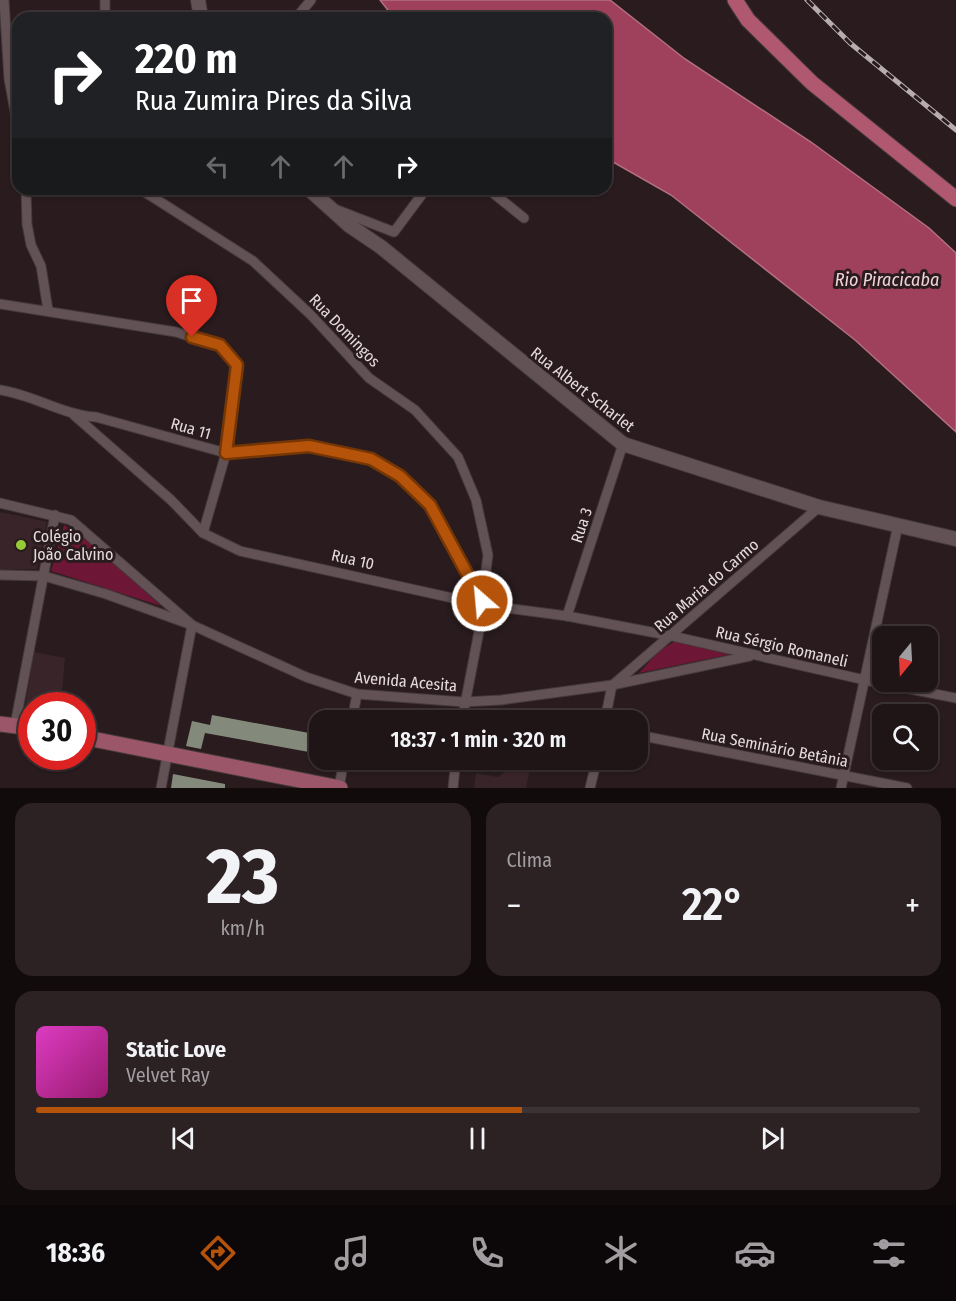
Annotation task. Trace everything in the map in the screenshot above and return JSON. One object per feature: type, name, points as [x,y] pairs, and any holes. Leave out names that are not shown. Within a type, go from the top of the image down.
[{"type":"highway","points":[[735,0],[748,21],[812,83],[956,199]]},
{"type":"main road","name":"Rua Albert Scharlet","points":[[316,195],[623,444],[819,507],[956,539]]},
{"type":"main road","points":[[96,740],[339,788]]},
{"type":"street","points":[[4,0],[12,95]]},
{"type":"street","points":[[301,12],[311,0]]},
{"type":"street","points":[[26,195],[27,224],[31,245],[41,266],[48,310]]},
{"type":"street","name":"Rua Domingos","points":[[149,195],[253,261],[311,315],[369,378],[415,410],[458,458],[476,500],[488,555],[483,603],[463,710]]},
{"type":"street","points":[[329,207],[394,232],[422,195]]},
{"type":"street","points":[[495,195],[524,218]]},
{"type":"street","points":[[0,304],[176,332],[220,345],[237,365],[226,453],[203,533]]},
{"type":"street","name":"Rua 11","points":[[0,390],[23,393],[74,415],[96,417],[226,453],[309,446],[371,459],[400,476],[430,505],[483,603]]},
{"type":"street","name":"Rua 10","points":[[74,415],[171,500],[203,533],[240,550],[483,603],[672,636]]},
{"type":"street","name":"Rua 3","points":[[567,616],[623,444]]},
{"type":"street","name":"Avenida Acesita","points":[[0,503],[71,520],[192,625],[306,677],[357,694],[464,702],[501,700],[612,685],[753,655]]},
{"type":"street","name":"Rua Maria do Carmo","points":[[612,685],[672,636],[819,507]]},
{"type":"street","points":[[8,725],[44,576],[55,515]]},
{"type":"street","points":[[841,788],[898,525]]},
{"type":"street","points":[[0,575],[44,576],[106,594],[192,625],[161,788]]},
{"type":"street","name":"Rua Sérgio Romaneli","points":[[672,636],[865,681],[956,698]]},
{"type":"street","points":[[607,710],[612,685]]},
{"type":"street","points":[[354,710],[357,694]]},
{"type":"street","name":"Rua Seminário Betânia","points":[[648,737],[907,788]]},
{"type":"street","points":[[339,788],[342,770]]},
{"type":"street","points":[[453,788],[455,770]]},
{"type":"street","points":[[590,788],[594,770]]},
{"type":"shaded area","name":"Colégio João Calvino","points":[[0,512],[47,522],[37,569],[0,570]]},
{"type":"shaded area","points":[[64,525],[90,540],[161,606],[51,571]]},
{"type":"shaded area","points":[[677,640],[732,654],[639,673],[659,651]]},
{"type":"shaded area","points":[[34,652],[65,658],[62,692],[27,692]]},
{"type":"shaded area","points":[[507,770],[530,770],[526,788],[474,788],[476,773],[498,777]]},
{"type":"water","name":"Rio Piracicaba","points":[[380,0],[610,0],[685,59],[811,142],[929,228],[956,253],[956,432],[855,340],[671,195],[612,161],[612,12],[389,12]]},
{"type":"building","points":[[212,715],[309,733],[309,752],[205,733],[201,749],[186,746],[192,721],[210,725]]},
{"type":"building","points":[[173,774],[225,784],[225,788],[171,788]]},
{"type":"railway","points":[[807,0],[850,43],[956,130]]},
{"type":"place","name":"Colégio João Calvino","points":[[21,545]]},
{"type":"route","points":[[192,337],[220,345],[237,365],[226,453],[309,446],[371,459],[400,476],[430,505],[450,538],[482,601]]}]
